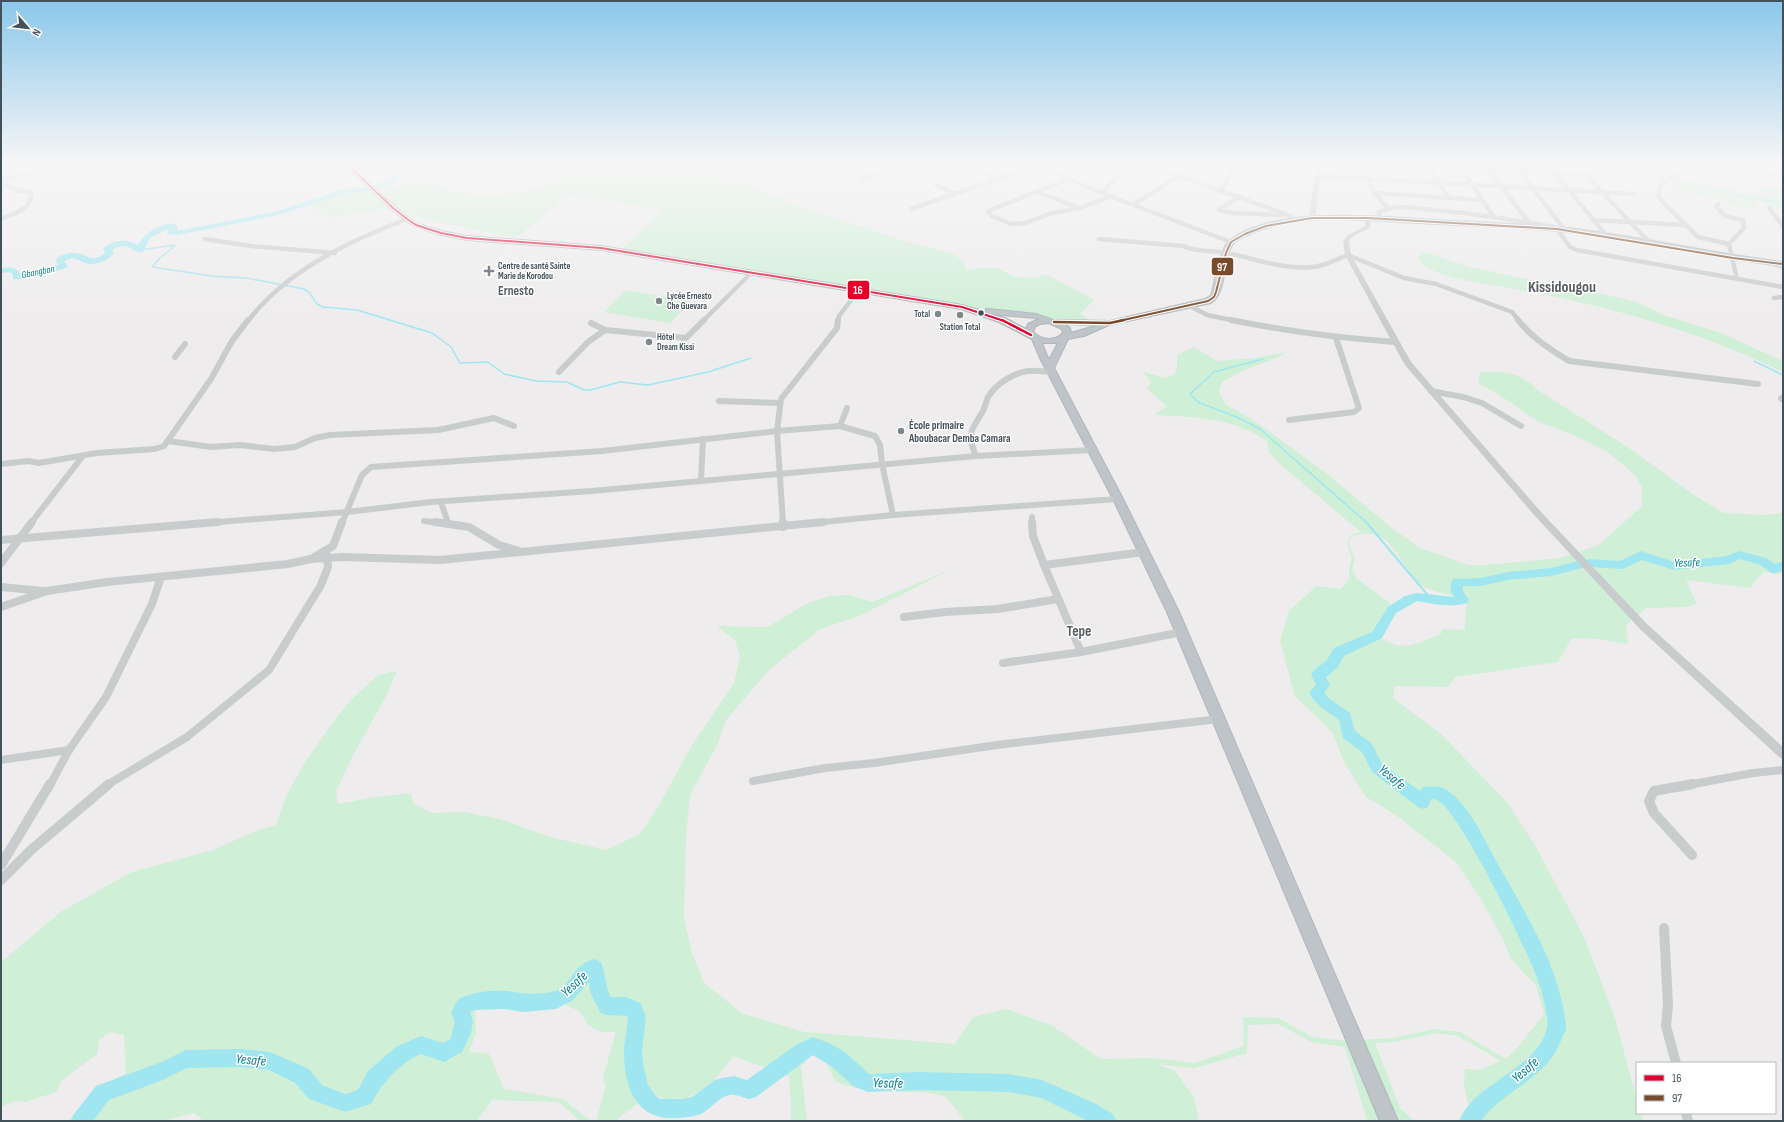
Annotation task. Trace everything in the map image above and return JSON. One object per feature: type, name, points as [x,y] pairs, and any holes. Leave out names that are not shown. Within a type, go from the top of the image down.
[{"type":"highway","points":[[404,216],[428,229],[467,238],[601,248],[975,310],[1036,316],[1066,328],[1067,334],[1051,370]]},
{"type":"highway","points":[[975,310],[1002,320],[1033,337],[1052,341],[1081,334],[1110,323],[1190,306],[1208,301],[1214,297],[1226,253],[1231,242],[1256,229],[1312,218],[1368,218],[1562,230],[1783,265]]},
{"type":"highway","points":[[1110,323],[1059,321],[1038,322],[1031,326],[1029,332],[1051,370],[1118,499],[1182,632],[1389,1121]]},
{"type":"street","points":[[993,216],[1011,224],[1025,223],[1043,216]]},
{"type":"street","points":[[1166,216],[1231,242]]},
{"type":"street","points":[[1290,216],[1296,220]]},
{"type":"street","points":[[1379,216],[1383,219]]},
{"type":"street","points":[[1495,216],[1562,230]]},
{"type":"street","points":[[1524,216],[1530,224]]},
{"type":"street","points":[[1553,216],[1562,230],[1570,247],[1577,250],[1783,287]]},
{"type":"street","points":[[1590,216],[1607,236]]},
{"type":"street","points":[[1626,216],[1650,243]]},
{"type":"street","points":[[1677,216],[1698,237],[1729,244]]},
{"type":"street","points":[[1727,216],[1742,220],[1744,228],[1729,244]]},
{"type":"street","points":[[1776,216],[1783,226]]},
{"type":"street","points":[[1368,218],[1368,227],[1350,236],[1346,241],[1348,255],[1395,342],[1431,391],[1538,514],[1644,627],[1783,754]]},
{"type":"street","points":[[1,464],[28,461],[39,463],[97,453],[155,449],[164,446],[212,379],[232,341],[270,296],[299,274],[368,234],[407,219]]},
{"type":"street","points":[[1593,220],[1685,225]]},
{"type":"street","points":[[205,239],[251,246],[335,253]]},
{"type":"street","points":[[1099,239],[1183,246],[1226,253],[1264,263],[1296,267],[1314,267],[1348,255],[1404,278],[1436,284],[1512,312],[1525,329],[1548,348],[1569,360],[1758,384]]},
{"type":"street","points":[[1729,244],[1737,279]]},
{"type":"street","points":[[591,323],[605,330],[686,338],[752,272]]},
{"type":"street","points":[[783,527],[777,431],[780,402],[837,328],[839,316],[859,290]]},
{"type":"street","points":[[1774,298],[1783,296]]},
{"type":"street","points":[[1190,306],[1214,316],[1264,327],[1336,338],[1395,342]]},
{"type":"street","points":[[559,372],[588,342],[605,330]]},
{"type":"street","points":[[1290,420],[1354,412],[1359,408],[1359,404],[1336,338]]},
{"type":"street","points":[[175,357],[185,344]]},
{"type":"street","points":[[976,456],[969,441],[971,427],[984,409],[994,390],[1011,377],[1027,370],[1051,370]]},
{"type":"street","points":[[1431,391],[1463,397],[1482,403],[1521,426]]},
{"type":"street","points":[[719,401],[780,402]]},
{"type":"street","points":[[840,426],[847,408]]},
{"type":"street","points":[[168,441],[211,447],[240,445],[274,449],[295,447],[315,438],[330,435],[438,430],[494,418],[514,426]]},
{"type":"street","points":[[1,607],[47,591],[107,582],[288,564],[311,558],[333,546],[359,481],[362,475],[371,467],[602,451],[777,431],[840,426],[875,436],[880,445],[882,464],[893,515]]},
{"type":"street","points":[[701,480],[703,439]]},
{"type":"street","points":[[1,540],[347,512],[441,502],[592,491],[976,456],[1092,450]]},
{"type":"street","points":[[1,563],[82,456]]},
{"type":"street","points":[[311,558],[327,559],[343,557],[440,560],[893,515],[1118,499]]},
{"type":"street","points":[[441,502],[448,524]]},
{"type":"street","points":[[1032,517],[1033,536],[1081,652]]},
{"type":"street","points":[[424,521],[469,528],[499,545],[523,552]]},
{"type":"street","points":[[1,880],[31,850],[105,786],[187,737],[269,670],[318,590],[328,567],[327,549]]},
{"type":"street","points":[[1044,565],[1144,552]]},
{"type":"street","points":[[1,865],[40,803],[69,750],[106,697],[152,604],[161,577]]},
{"type":"street","points":[[1,587],[47,591]]},
{"type":"street","points":[[904,617],[945,612],[998,609],[1058,599]]},
{"type":"street","points":[[1003,663],[1081,652],[1182,632]]},
{"type":"street","points":[[753,781],[825,768],[874,763],[997,745],[1219,719]]},
{"type":"street","points":[[1,760],[69,750]]},
{"type":"street","points":[[1692,855],[1654,813],[1649,801],[1654,791],[1783,770]]},
{"type":"street","points":[[1664,928],[1668,1004],[1666,1026],[1676,1062]]},
{"type":"green space","points":[[418,216],[543,216],[521,234],[513,237],[432,221]]},
{"type":"green space","points":[[656,216],[830,216],[907,242],[955,255],[964,262],[965,269],[988,267],[995,268],[1017,277],[1036,278],[1044,274],[1048,275],[1094,300],[1080,314],[1095,324],[1003,315],[633,254],[622,249]]},
{"type":"green space","points":[[1422,251],[1470,267],[1578,288],[1637,302],[1663,315],[1721,333],[1783,361],[1783,372],[1714,342],[1644,319],[1572,300],[1467,281],[1442,274],[1432,270],[1417,258]]},
{"type":"green space","points":[[626,290],[691,301],[670,323],[604,312]]},
{"type":"green space","points":[[1194,347],[1217,361],[1254,358],[1288,352],[1242,371],[1222,382],[1219,391],[1225,404],[1253,420],[1326,473],[1393,529],[1420,548],[1468,565],[1486,565],[1560,558],[1599,545],[1642,506],[1642,487],[1635,475],[1608,452],[1576,436],[1539,422],[1498,394],[1478,383],[1480,372],[1498,372],[1519,376],[1539,391],[1629,448],[1691,493],[1723,513],[1766,515],[1783,513],[1783,574],[1763,572],[1750,588],[1686,580],[1697,604],[1685,607],[1646,608],[1626,625],[1628,644],[1598,639],[1572,638],[1558,662],[1455,677],[1448,687],[1395,686],[1393,698],[1441,734],[1507,802],[1536,847],[1584,937],[1615,1018],[1636,1097],[1636,1114],[1641,1114],[1643,1121],[1469,1121],[1477,1110],[1468,1104],[1464,1085],[1465,1069],[1480,1070],[1501,1061],[1458,1036],[1436,1033],[1395,1042],[1375,1043],[1400,1108],[1414,1121],[1367,1121],[1345,1047],[1312,1042],[1278,1024],[1248,1025],[1247,1053],[1194,1068],[1157,1064],[1175,1071],[1194,1097],[1199,1121],[965,1121],[945,1096],[923,1092],[892,1092],[856,1088],[836,1082],[824,1059],[811,1055],[801,1067],[807,1121],[790,1121],[789,1076],[733,1056],[711,1085],[687,1098],[665,1099],[651,1093],[615,1121],[596,1121],[606,1086],[603,1078],[616,1032],[600,1032],[589,1026],[579,1011],[564,1004],[529,1011],[481,1007],[475,1010],[476,1033],[469,1052],[489,1054],[504,1089],[563,1099],[591,1121],[580,1121],[559,1102],[492,1100],[477,1121],[204,1121],[194,1113],[162,1121],[67,1121],[99,1089],[126,1073],[124,1035],[110,1032],[99,1040],[97,1054],[62,1080],[56,1092],[25,1102],[14,1101],[1,1107],[1,962],[62,911],[132,872],[213,850],[256,831],[276,825],[286,796],[304,764],[336,718],[351,700],[378,675],[397,671],[386,696],[351,759],[336,792],[338,804],[376,797],[411,793],[413,803],[432,813],[466,812],[503,820],[550,837],[606,850],[640,834],[658,807],[692,745],[734,683],[740,656],[735,640],[717,626],[768,627],[806,604],[829,596],[850,595],[872,602],[952,569],[859,616],[820,629],[768,671],[726,720],[718,743],[690,795],[686,836],[684,919],[692,953],[704,983],[743,1014],[804,1032],[955,1044],[973,1017],[1006,1009],[1051,1025],[1101,1059],[1152,1058],[1194,1063],[1244,1046],[1243,1017],[1278,1018],[1312,1037],[1346,1041],[1393,1038],[1434,1029],[1460,1032],[1506,1059],[1519,1046],[1544,1014],[1536,986],[1511,959],[1503,939],[1482,901],[1458,864],[1396,815],[1366,797],[1344,762],[1332,732],[1294,695],[1280,640],[1289,611],[1316,586],[1341,589],[1349,579],[1349,568],[1352,558],[1347,543],[1352,534],[1361,532],[1280,464],[1269,452],[1267,441],[1254,433],[1240,427],[1213,420],[1154,415],[1167,406],[1147,389],[1151,382],[1143,372],[1166,378],[1175,374],[1177,367],[1177,355]],"holes":[[[1369,533],[1383,539],[1390,545],[1420,584],[1431,590],[1456,597],[1467,604],[1465,630],[1442,629],[1441,634],[1416,644],[1401,646],[1386,641],[1377,635],[1392,610],[1390,603],[1356,578],[1352,570],[1355,559],[1349,544],[1352,536]]]},
{"type":"waterway","name":"Gbangban","points":[[1,271],[12,270],[17,274],[16,277],[23,276],[42,270],[64,266],[60,260],[73,255],[87,261],[96,261],[103,259],[110,253],[107,249],[120,244],[127,243],[140,250],[141,245],[147,237],[156,231],[167,227],[172,226],[174,228],[171,232],[177,233],[263,216]]},
{"type":"waterway","points":[[140,250],[176,245],[160,258],[152,267],[212,276],[246,278],[304,289],[309,292],[317,304],[323,307],[357,310],[432,333],[451,347],[460,363],[488,362],[504,374],[536,381],[567,382],[584,390],[590,390],[620,382],[648,385],[708,372],[751,358]]},
{"type":"waterway","points":[[1263,359],[1214,372],[1190,394],[1198,402],[1239,418],[1260,429],[1366,522]]},
{"type":"waterway","points":[[1754,361],[1783,375]]},
{"type":"waterway","points":[[1366,522],[1431,599]]},
{"type":"waterway","name":"Yesafe","points":[[1590,563],[1622,565],[1641,555],[1674,566],[1729,560],[1739,555],[1762,561],[1774,570],[1783,565]]},
{"type":"waterway","name":"Yesafe","points":[[1469,1121],[1477,1110],[1491,1096],[1518,1078],[1536,1062],[1550,1046],[1557,1027],[1553,1001],[1544,972],[1523,925],[1469,827],[1451,802],[1440,793],[1426,793],[1423,802],[1377,768],[1367,748],[1348,734],[1345,717],[1326,704],[1316,693],[1323,685],[1318,675],[1332,664],[1339,652],[1377,635],[1392,610],[1409,599],[1417,597],[1455,602],[1463,600],[1457,592],[1457,582],[1481,582],[1508,576],[1551,572],[1578,565]]},
{"type":"waterway","name":"Yesafe","points":[[81,1121],[103,1093],[163,1071],[186,1059],[241,1058],[270,1061],[302,1076],[316,1092],[345,1103],[364,1097],[375,1078],[402,1053],[421,1045],[444,1053],[456,1046],[462,1033],[464,1022],[460,1013],[464,1005],[475,1001],[505,1000],[523,1003],[556,1000],[567,994],[589,969],[595,968],[601,997],[606,1006],[626,1006],[634,1009],[637,1016],[633,1052],[639,1089],[648,1102],[658,1108],[682,1109],[696,1106],[722,1087],[734,1085],[749,1090],[780,1069],[798,1054],[813,1046],[823,1049],[838,1059],[860,1079],[868,1083],[918,1081],[1009,1083],[1042,1089],[1087,1110],[1106,1121]]},
{"type":"transit line","name":"16","points":[[404,216],[416,225],[441,233],[467,238],[601,248],[962,307],[1002,320],[1031,335]]},
{"type":"transit line","name":"97","points":[[1054,322],[1110,323],[1208,301],[1214,297],[1216,292],[1226,253],[1231,242],[1245,234],[1266,226],[1312,218],[1368,218],[1557,229],[1607,236],[1733,258],[1783,264]]},
{"type":"place","name":"Centre de santé Sainte Marie de Korodou","points":[[489,271]]},
{"type":"place","name":"Lycée Ernesto Che Guevara","points":[[659,301]]},
{"type":"place","name":"Total","points":[[938,314]]},
{"type":"place","name":"Station Total","points":[[960,315]]},
{"type":"place","name":"Hôtel Dream Kissi","points":[[649,342]]},
{"type":"place","name":"École primaire Aboubacar Demba Camara","points":[[901,431]]},
{"type":"district","name":"Kissidougou","points":[[1562,287]]},
{"type":"district","name":"Ernesto","points":[[516,291]]},
{"type":"district","name":"Tepe","points":[[1079,631]]}]
